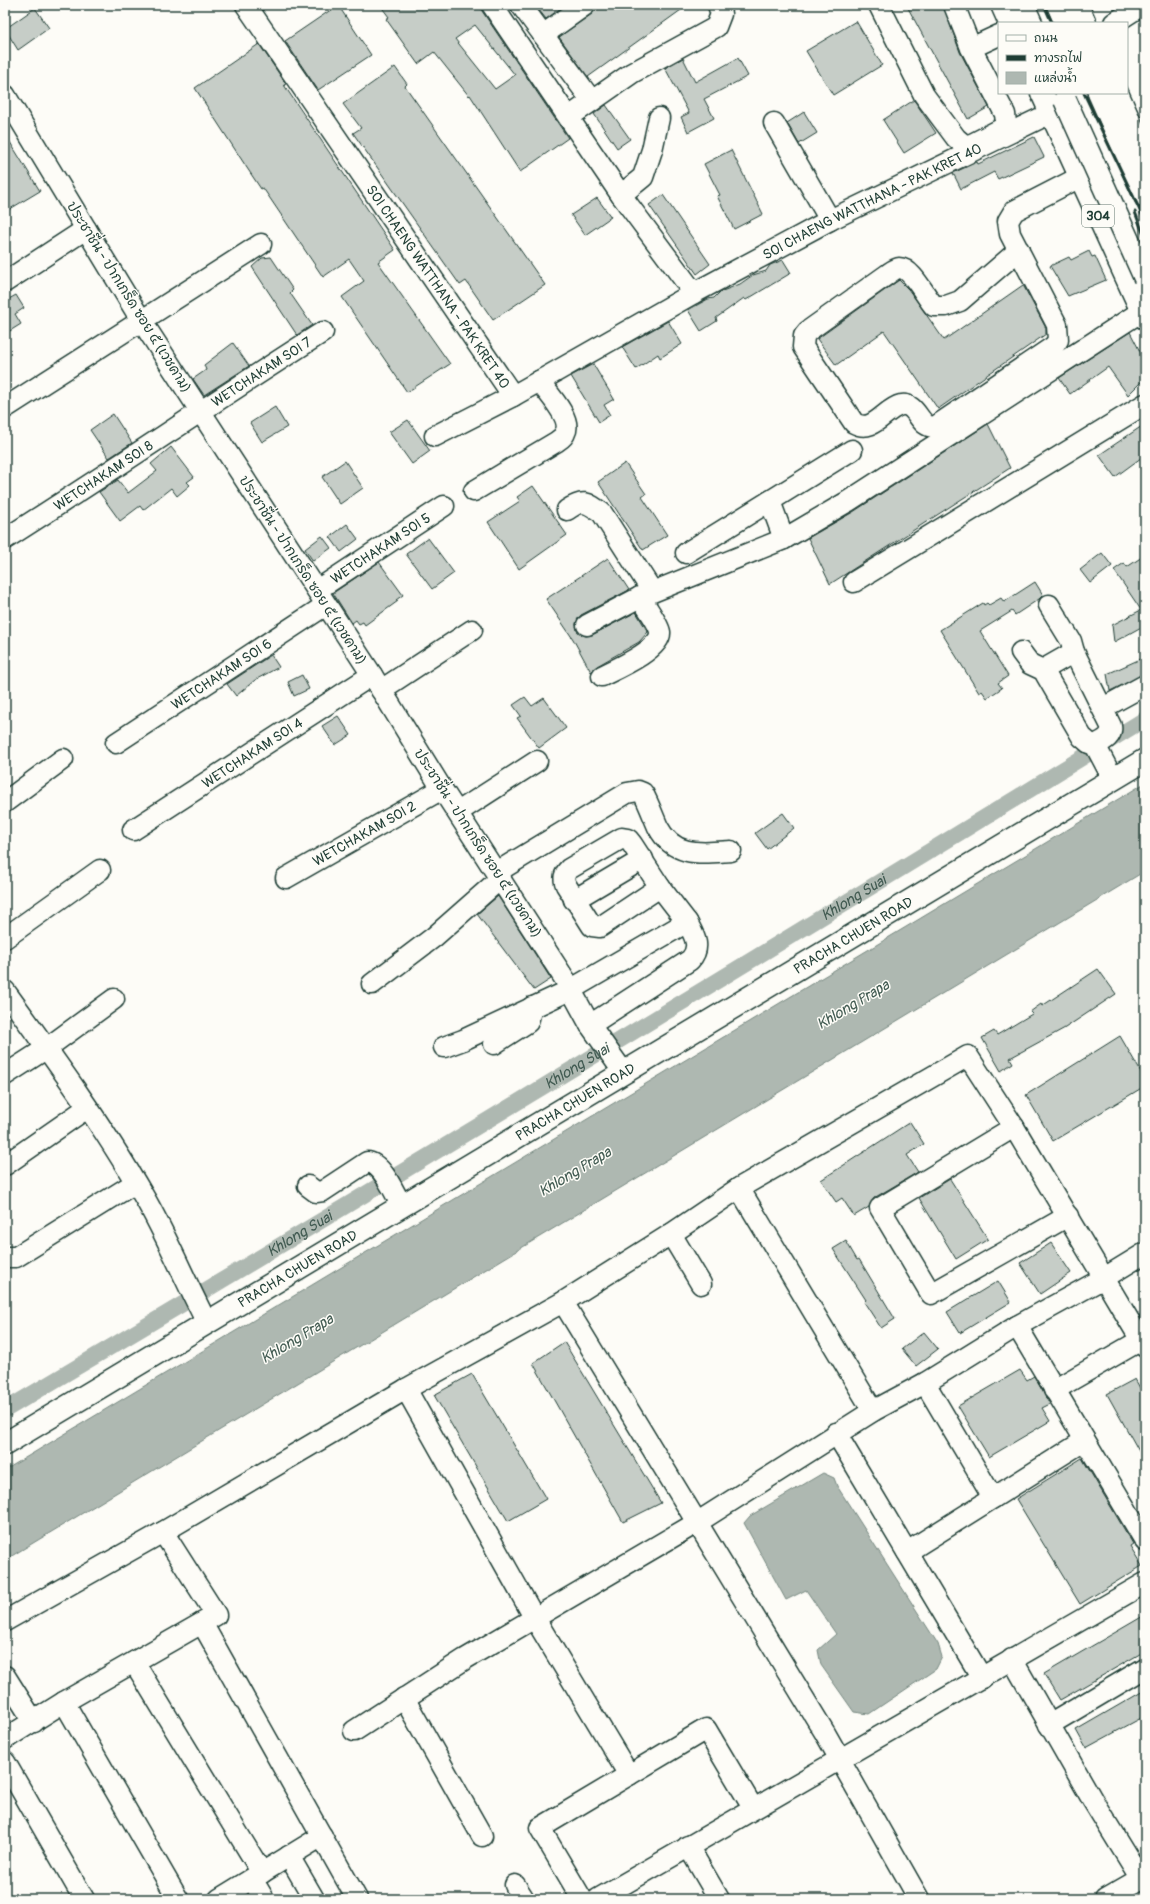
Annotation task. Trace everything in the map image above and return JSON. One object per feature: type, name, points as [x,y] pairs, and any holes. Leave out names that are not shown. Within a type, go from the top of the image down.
[{"type":"main road","points":[[1002,5],[1010,22]]},
{"type":"main road","points":[[1023,5],[1031,22]]},
{"type":"main road","points":[[1058,5],[1066,22]]},
{"type":"main road","points":[[1077,5],[1085,22]]},
{"type":"main road","name":"304","points":[[1044,94],[1060,102],[1145,278]]},
{"type":"main road","points":[[1099,94],[1145,196]]},
{"type":"main road","points":[[1117,94],[1145,156]]},
{"type":"main road","name":"304","points":[[1060,102],[1080,177],[1143,314]]},
{"type":"main road","points":[[1117,257],[1136,272],[1145,272]]},
{"type":"main road","name":"PRACHA CHUEN ROAD","points":[[5,1444],[398,1199],[621,1068],[1109,772],[1145,760]]},
{"type":"street","name":"SOI CHAENG WATTHANA - PAK KRET 40","points":[[246,5],[513,396],[694,292],[830,220],[1060,102]]},
{"type":"street","points":[[492,5],[621,195],[694,292]]},
{"type":"street","points":[[520,5],[592,101]]},
{"type":"street","points":[[543,35],[585,5]]},
{"type":"street","points":[[569,117],[632,74],[716,27],[721,14],[718,5]]},
{"type":"street","points":[[879,5],[924,95],[956,138],[966,145],[970,145],[997,132],[1006,123],[1005,114],[971,48],[954,5]]},
{"type":"street","points":[[1116,22],[1142,5]]},
{"type":"street","points":[[971,48],[998,35]]},
{"type":"street","name":"ประชาชื่น - ปากเกร็ด ซอย ๕ (เวชคาม)","points":[[5,95],[141,320],[377,682],[442,789],[499,875],[590,1025],[621,1068]]},
{"type":"street","points":[[621,195],[643,177],[652,150],[659,118]]},
{"type":"street","points":[[774,123],[830,220]]},
{"type":"street","points":[[1019,250],[960,300],[946,306],[934,306],[914,276],[906,270],[898,268],[808,331],[804,336],[803,347],[854,423],[859,426],[868,426],[901,405],[908,406],[915,411],[928,427],[936,426],[1054,346],[1058,340],[1057,325],[1008,227],[1008,221],[1010,215],[1014,211],[1080,177]]},
{"type":"street","points":[[5,282],[86,229]]},
{"type":"street","points":[[5,408],[261,244]]},
{"type":"street","points":[[587,625],[646,594],[784,539],[847,502],[1143,314]]},
{"type":"street","name":"WETCHAKAM SOI 7","points":[[200,411],[323,332]]},
{"type":"street","points":[[474,491],[556,442],[565,434],[567,425],[564,415],[539,381]]},
{"type":"street","points":[[435,436],[513,396]]},
{"type":"street","points":[[854,582],[1145,404]]},
{"type":"street","name":"WETCHAKAM SOI 8","points":[[5,539],[110,472],[200,411]]},
{"type":"street","points":[[686,553],[852,450]]},
{"type":"street","points":[[770,501],[784,539]]},
{"type":"street","points":[[567,510],[579,502],[590,504],[602,513],[646,594],[660,632],[659,640],[647,651],[602,676]]},
{"type":"street","name":"WETCHAKAM SOI 5","points":[[322,597],[444,506]]},
{"type":"street","name":"WETCHAKAM SOI 6","points":[[116,742],[322,597]]},
{"type":"street","points":[[1049,605],[1071,641],[1074,652],[1103,708],[1112,731],[1109,737],[1095,745]]},
{"type":"street","name":"WETCHAKAM SOI 4","points":[[133,830],[377,682],[472,630]]},
{"type":"street","points":[[1021,652],[1030,664],[1039,670],[1045,671]]},
{"type":"street","points":[[1045,671],[1046,668],[1074,652]]},
{"type":"street","points":[[1045,671],[1082,737],[1089,743],[1095,745],[1109,772]]},
{"type":"street","points":[[1103,708],[1145,685]]},
{"type":"street","points":[[5,802],[63,759]]},
{"type":"street","points":[[458,812],[537,761]]},
{"type":"street","name":"WETCHAKAM SOI 2","points":[[286,878],[442,789]]},
{"type":"street","points":[[372,984],[434,937],[499,875],[627,793],[633,791],[643,793],[666,840],[680,849],[697,854],[731,851]]},
{"type":"street","points":[[590,1025],[690,960],[696,953],[697,946],[694,935],[687,922],[660,887],[628,839],[622,838],[614,842],[564,873],[563,879],[574,900],[592,926],[600,927],[660,887]]},
{"type":"street","points":[[574,900],[642,860]]},
{"type":"street","points":[[5,938],[100,870]]},
{"type":"street","points":[[444,1047],[463,1040],[570,990],[687,922]]},
{"type":"street","points":[[5,991],[47,1048],[135,1182],[188,1282],[204,1319]]},
{"type":"street","points":[[5,1075],[47,1048],[114,999]]},
{"type":"street","points":[[494,1044],[528,1022],[532,1007]]},
{"type":"street","points":[[5,1621],[163,1532],[406,1389],[563,1302],[671,1234],[739,1188],[968,1056],[1014,1127],[1104,1278],[1142,1337],[1054,1390]]},
{"type":"street","points":[[5,1165],[87,1108]]},
{"type":"street","points":[[1014,1127],[880,1208],[931,1294],[1068,1216]]},
{"type":"street","points":[[308,1186],[316,1192],[323,1191],[367,1162],[374,1164],[380,1169],[398,1199]]},
{"type":"street","points":[[5,1257],[16,1257],[135,1182]]},
{"type":"street","points":[[739,1188],[872,1411]]},
{"type":"street","points":[[671,1234],[701,1284]]},
{"type":"street","points":[[354,1731],[534,1617],[698,1522],[872,1411],[925,1383],[1017,1326],[1104,1278],[1145,1253]]},
{"type":"street","points":[[563,1302],[698,1522],[825,1734],[919,1899]]},
{"type":"street","points":[[1017,1326],[1145,1542]]},
{"type":"street","points":[[925,1383],[993,1498]]},
{"type":"street","points":[[406,1389],[534,1617],[629,1775]]},
{"type":"street","points":[[836,1433],[982,1678]]},
{"type":"street","points":[[907,1552],[1084,1441]]},
{"type":"street","points":[[5,1739],[64,1702],[216,1615],[163,1532]]},
{"type":"street","points":[[598,1899],[1145,1583]]},
{"type":"street","points":[[202,1623],[357,1899]]},
{"type":"street","points":[[1012,1659],[1093,1802],[1143,1878],[1105,1899]]},
{"type":"street","points":[[134,1662],[257,1876],[264,1899]]},
{"type":"street","points":[[1049,1724],[1145,1668]]},
{"type":"street","points":[[5,1676],[34,1722]]},
{"type":"street","points":[[404,1698],[482,1836]]},
{"type":"street","points":[[64,1702],[178,1899]]},
{"type":"street","points":[[582,1899],[540,1828],[706,1729],[754,1808]]},
{"type":"street","points":[[5,1762],[84,1899]]},
{"type":"street","points":[[220,1899],[322,1836]]},
{"type":"street","points":[[688,1846],[719,1899]]},
{"type":"street","points":[[289,1856],[314,1899]]},
{"type":"water","name":"Khlong Prapa","points":[[1145,783],[1145,871],[5,1560],[5,1470]]},
{"type":"water","points":[[823,1473],[834,1478],[837,1486],[938,1644],[942,1657],[936,1669],[869,1714],[854,1712],[821,1665],[818,1650],[836,1634],[806,1590],[786,1600],[744,1523],[750,1516]]},
{"type":"building","points":[[338,5],[371,55],[318,90],[285,41]]},
{"type":"building","points":[[380,5],[481,5],[482,11],[568,138],[520,172],[470,95],[469,96],[434,52],[418,64],[386,19],[389,17]],"holes":[[[475,25],[515,75],[495,89],[455,39]]]},
{"type":"building","points":[[535,5],[565,5],[546,19]]},
{"type":"building","points":[[596,5],[688,5],[588,77],[559,37],[592,14]]},
{"type":"building","points":[[915,5],[943,5],[960,52],[989,107],[968,119],[908,8]]},
{"type":"building","points":[[35,8],[49,28],[18,50],[5,29]]},
{"type":"building","points":[[856,21],[882,65],[833,95],[806,51]]},
{"type":"building","points":[[259,44],[286,84],[284,85],[395,250],[378,262],[450,364],[407,392],[342,297],[364,281],[349,259],[323,277],[263,188],[261,189],[195,88]]},
{"type":"building","points":[[683,58],[695,82],[738,58],[748,76],[704,99],[714,118],[688,132],[681,117],[689,113],[665,68]]},
{"type":"building","points":[[395,67],[407,84],[405,86],[545,285],[493,320],[466,281],[460,285],[353,133],[361,128],[343,104]]},
{"type":"building","points":[[914,100],[936,133],[904,153],[883,120]]},
{"type":"building","points":[[606,105],[630,139],[617,148],[594,114]]},
{"type":"building","points":[[804,112],[817,133],[799,144],[787,123]]},
{"type":"building","points":[[5,134],[40,191],[5,212]]},
{"type":"building","points":[[1034,137],[1044,157],[998,179],[994,172],[961,189],[953,173],[977,162],[978,164]]},
{"type":"building","points":[[731,150],[763,214],[734,229],[717,196],[720,195],[704,164]]},
{"type":"building","points":[[663,195],[710,264],[697,274],[649,205]]},
{"type":"building","points":[[597,198],[611,217],[585,235],[571,215]]},
{"type":"building","points":[[1089,251],[1092,257],[1095,256],[1106,280],[1068,296],[1050,266],[1069,257],[1071,260]]},
{"type":"building","points":[[271,257],[293,290],[290,293],[312,325],[297,335],[252,267],[262,258]]},
{"type":"building","points":[[783,260],[791,273],[746,300],[744,298],[716,318],[717,321],[701,331],[688,310],[708,299],[714,298],[720,292],[740,284],[753,275],[766,271],[770,265]]},
{"type":"building","points":[[899,280],[909,290],[944,340],[1023,285],[1046,328],[1046,334],[938,409],[884,331],[836,365],[817,339]]},
{"type":"building","points":[[16,295],[24,308],[15,314],[21,324],[5,334],[5,297],[7,300]]},
{"type":"building","points":[[668,321],[682,344],[660,358],[658,354],[636,369],[622,347]]},
{"type":"building","points":[[1130,332],[1145,361],[1145,378],[1128,395],[1108,367],[1070,394],[1059,378]]},
{"type":"building","points":[[233,343],[249,366],[204,395],[193,379],[206,370],[204,365]]},
{"type":"building","points":[[593,364],[614,399],[604,405],[610,415],[599,422],[571,376]]},
{"type":"building","points":[[275,407],[287,427],[262,442],[250,423]]},
{"type":"building","points":[[113,414],[132,443],[109,458],[90,430]]},
{"type":"building","points":[[408,420],[430,451],[412,464],[389,432]]},
{"type":"building","points":[[988,424],[1010,468],[830,584],[808,538],[853,512]]},
{"type":"building","points":[[1145,424],[1145,455],[1115,477],[1099,455]]},
{"type":"building","points":[[171,447],[194,477],[187,482],[190,485],[177,496],[171,488],[143,510],[140,506],[120,521],[99,492],[118,480],[128,493],[157,471],[151,464]]},
{"type":"building","points":[[345,461],[363,488],[340,504],[322,477]]},
{"type":"building","points":[[625,463],[646,494],[642,497],[667,535],[643,550],[598,482]]},
{"type":"building","points":[[533,486],[567,535],[519,569],[488,522],[520,501],[517,497]]},
{"type":"building","points":[[347,524],[358,539],[341,552],[330,537]]},
{"type":"building","points":[[322,536],[331,548],[313,561],[305,549]]},
{"type":"building","points":[[428,538],[454,573],[432,589],[406,554]]},
{"type":"building","points":[[1102,553],[1112,566],[1090,583],[1080,570]]},
{"type":"building","points":[[1145,555],[1145,625],[1114,642],[1112,625],[1141,610],[1114,570],[1124,563],[1127,567]]},
{"type":"building","points":[[608,558],[629,590],[581,615],[576,624],[577,631],[586,636],[592,635],[636,612],[648,632],[639,642],[597,666],[591,672],[573,639],[546,599]]},
{"type":"building","points":[[379,562],[403,595],[396,600],[398,601],[365,625],[363,622],[359,624],[356,620],[352,623],[333,593]]},
{"type":"building","points":[[1035,582],[1043,595],[1039,599],[1015,615],[1012,611],[980,631],[1008,676],[998,683],[1002,688],[987,698],[982,691],[979,693],[940,630],[983,603],[984,605],[987,603],[989,605],[1001,598],[1004,602]]},
{"type":"building","points":[[271,655],[279,667],[255,680],[236,696],[227,684]]},
{"type":"building","points":[[1145,657],[1145,674],[1110,691],[1107,674]]},
{"type":"building","points":[[302,675],[309,689],[294,696],[288,682]]},
{"type":"building","points":[[525,697],[532,706],[544,698],[566,728],[539,748],[517,718],[521,716],[513,705]]},
{"type":"building","points":[[338,716],[351,735],[335,745],[322,726]]},
{"type":"building","points":[[783,813],[794,828],[767,849],[755,833]]},
{"type":"building","points":[[498,896],[551,979],[534,990],[477,914]]},
{"type":"building","points":[[1098,969],[1116,994],[1065,1028],[1010,1058],[1013,1063],[1001,1071],[982,1038],[994,1031],[997,1035],[1032,1014],[1030,1012],[1041,1004],[1042,1006]]},
{"type":"building","points":[[1120,1036],[1145,1079],[1145,1086],[1053,1141],[1026,1095]]},
{"type":"building","points":[[910,1122],[924,1144],[907,1155],[918,1172],[874,1198],[869,1207],[854,1216],[842,1198],[836,1202],[821,1180]]},
{"type":"building","points":[[950,1179],[988,1239],[956,1259],[919,1198]]},
{"type":"building","points":[[846,1241],[857,1260],[859,1259],[895,1319],[881,1328],[864,1302],[866,1300],[833,1249]]},
{"type":"building","points":[[1051,1243],[1071,1273],[1040,1294],[1020,1263]]},
{"type":"building","points":[[998,1281],[1011,1302],[960,1333],[947,1312]]},
{"type":"building","points":[[924,1332],[938,1349],[916,1366],[902,1349]]},
{"type":"building","points":[[564,1342],[661,1503],[623,1522],[533,1363]]},
{"type":"building","points":[[1020,1370],[1027,1380],[1034,1376],[1050,1404],[1042,1408],[1050,1421],[989,1457],[958,1406]]},
{"type":"building","points":[[472,1374],[546,1499],[508,1521],[434,1395]]},
{"type":"building","points":[[1135,1379],[1145,1397],[1145,1462],[1107,1394]]},
{"type":"building","points":[[1082,1458],[1133,1544],[1130,1546],[1142,1566],[1080,1604],[1016,1499]]},
{"type":"building","points":[[1145,1615],[1145,1651],[1060,1700],[1044,1674]]},
{"type":"building","points":[[1145,1690],[1145,1716],[1086,1748],[1076,1730]]},
{"type":"waterway","name":"Khlong Suai","points":[[5,1410],[576,1067],[1145,719]]},
{"type":"railway","points":[[1044,5],[1052,22]]},
{"type":"railway","points":[[1084,94],[1145,221]]},
{"type":"railway","points":[[1135,212],[1145,238]]}]
